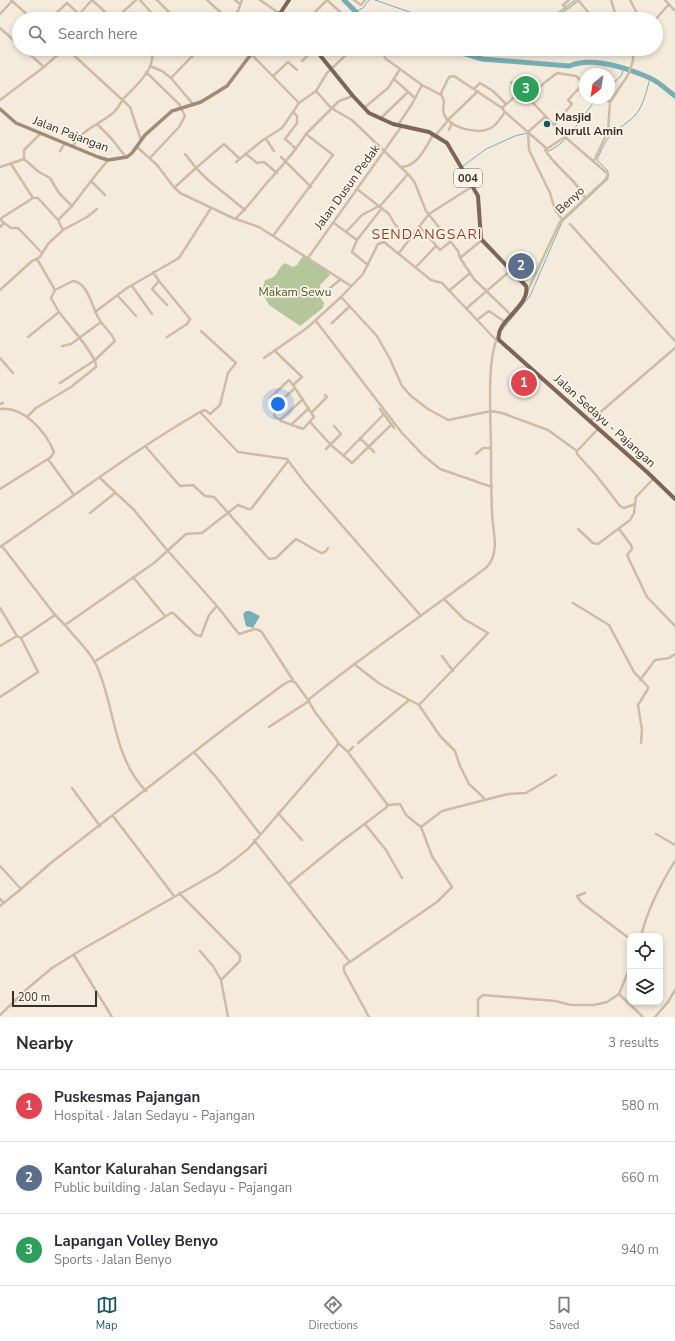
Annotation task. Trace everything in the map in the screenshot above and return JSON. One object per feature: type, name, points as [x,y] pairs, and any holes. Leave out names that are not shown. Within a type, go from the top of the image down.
[{"type":"main road","points":[[281,12],[289,0]]},
{"type":"main road","points":[[127,157],[165,116],[180,108],[209,98],[226,86],[249,56]]},
{"type":"main road","points":[[321,56],[364,109],[380,119],[399,126],[435,135]]},
{"type":"main road","name":"Jalan Pajangan","points":[[0,109],[14,122],[108,160],[127,157]]},
{"type":"main road","name":"004","points":[[435,135],[447,143],[473,186],[480,202],[482,240]]},
{"type":"main road","points":[[482,240],[525,284],[527,292],[506,322],[497,339]]},
{"type":"main road","name":"Jalan Sedayu - Pajangan","points":[[497,339],[654,478],[675,499]]},
{"type":"street","points":[[81,12],[92,0],[106,12]]},
{"type":"street","points":[[122,12],[136,0]]},
{"type":"street","points":[[140,0],[151,12]]},
{"type":"street","points":[[157,0],[169,12]]},
{"type":"street","points":[[206,0],[221,12]]},
{"type":"street","points":[[235,0],[240,4]]},
{"type":"street","points":[[237,12],[242,0]]},
{"type":"street","points":[[260,0],[278,12]]},
{"type":"street","points":[[315,12],[327,0],[340,12]]},
{"type":"street","points":[[354,0],[361,5],[365,0]]},
{"type":"street","points":[[565,8],[563,5],[569,0]]},
{"type":"street","points":[[561,12],[579,0],[588,12]]},
{"type":"street","points":[[610,0],[614,12]]},
{"type":"street","points":[[630,0],[636,12]]},
{"type":"street","points":[[665,0],[675,11]]},
{"type":"street","points":[[0,14],[12,1],[24,12]]},
{"type":"street","points":[[57,12],[67,3],[77,12]]},
{"type":"street","points":[[662,12],[669,4]]},
{"type":"street","points":[[0,29],[12,38]]},
{"type":"street","points":[[32,56],[44,67]]},
{"type":"street","points":[[0,100],[57,56]]},
{"type":"street","points":[[73,56],[130,107],[141,141]]},
{"type":"street","points":[[72,146],[82,134],[113,113],[138,84],[150,66],[153,59],[152,56]]},
{"type":"street","points":[[253,56],[299,103]]},
{"type":"street","points":[[302,61],[307,56]]},
{"type":"street","points":[[236,162],[282,128],[299,103],[316,91],[331,68],[344,56]]},
{"type":"street","points":[[384,56],[386,60],[400,70],[440,95],[444,101],[443,112],[452,123],[473,131],[485,130],[493,126],[505,112]]},
{"type":"street","points":[[615,94],[628,75],[633,61],[633,56]]},
{"type":"street","points":[[170,78],[192,57]]},
{"type":"street","points":[[273,76],[288,62],[297,70]]},
{"type":"street","points":[[150,66],[162,71],[170,78],[193,104]]},
{"type":"street","points":[[364,109],[388,88],[400,70]]},
{"type":"street","points":[[146,72],[177,102],[185,116],[183,122],[150,158]]},
{"type":"street","points":[[529,99],[544,83],[557,73],[576,76],[579,79]]},
{"type":"street","points":[[440,95],[449,77],[453,76],[502,108],[546,149],[565,175],[577,185],[585,198]]},
{"type":"street","points":[[394,79],[415,98]]},
{"type":"street","name":"Benyo","points":[[511,82],[523,92],[566,138],[606,170],[608,174],[607,177],[562,219],[527,292]]},
{"type":"street","points":[[474,89],[480,83],[485,85],[506,104]]},
{"type":"street","name":"Jalan Dusun Pedak","points":[[308,258],[385,150],[422,85]]},
{"type":"street","points":[[554,125],[572,104],[568,100],[579,89]]},
{"type":"street","points":[[316,91],[331,108],[352,120],[385,150],[408,174],[415,183],[429,214],[458,251],[460,258],[470,273],[511,315]]},
{"type":"street","points":[[402,168],[412,165],[416,161],[448,119],[478,91]]},
{"type":"street","points":[[380,119],[408,92]]},
{"type":"street","points":[[502,108],[519,93],[523,92]]},
{"type":"street","points":[[236,219],[287,163],[306,134],[331,108],[343,98],[352,96]]},
{"type":"street","points":[[594,161],[608,131],[610,104]]},
{"type":"street","points":[[293,112],[297,116],[297,123],[285,139],[296,149]]},
{"type":"street","points":[[528,132],[546,116]]},
{"type":"street","points":[[449,130],[452,123]]},
{"type":"street","points":[[97,124],[127,157]]},
{"type":"street","points":[[528,132],[529,150],[550,193],[555,210],[562,219]]},
{"type":"street","points":[[41,133],[24,150],[24,159],[39,172],[50,178],[59,193],[72,206]]},
{"type":"street","points":[[273,236],[332,155],[306,134]]},
{"type":"street","points":[[546,149],[566,138]]},
{"type":"street","points":[[266,139],[274,151]]},
{"type":"street","points":[[60,151],[66,143]]},
{"type":"street","points":[[174,188],[224,144],[240,159]]},
{"type":"street","points":[[137,147],[150,158],[174,188],[211,208],[236,219],[254,224],[351,286]]},
{"type":"street","points":[[186,154],[196,168],[208,180],[245,210]]},
{"type":"street","points":[[246,154],[257,163],[266,163],[277,173]]},
{"type":"street","points":[[281,157],[310,187]]},
{"type":"street","points":[[0,167],[24,159]]},
{"type":"street","points":[[58,220],[72,206],[108,160]]},
{"type":"street","points":[[12,164],[33,198]]},
{"type":"street","points":[[368,264],[351,252],[357,240],[380,207],[408,174]]},
{"type":"street","points":[[91,181],[105,195]]},
{"type":"street","points":[[399,253],[429,214],[473,186]]},
{"type":"street","points":[[357,189],[391,216],[394,223],[409,240]]},
{"type":"street","points":[[42,253],[18,228],[11,228],[0,219],[33,198],[38,198],[58,220],[63,230]]},
{"type":"street","points":[[346,232],[362,215],[380,207]]},
{"type":"street","points":[[95,312],[153,272],[179,258],[211,208]]},
{"type":"street","points":[[0,290],[37,259],[48,244],[63,230],[87,217],[96,209]]},
{"type":"street","points":[[0,227],[4,223]]},
{"type":"street","points":[[334,223],[357,240]]},
{"type":"street","points":[[570,224],[675,341]]},
{"type":"street","points":[[420,227],[440,250],[450,242]]},
{"type":"street","points":[[460,258],[482,240]]},
{"type":"street","points":[[264,358],[316,321],[351,286],[358,281],[378,244],[382,242],[399,253],[431,280],[442,283],[497,339],[490,384],[495,551],[493,560],[488,567],[445,600],[354,664],[308,701],[269,727]]},
{"type":"street","points":[[416,267],[436,246]]},
{"type":"street","points":[[37,259],[55,290]]},
{"type":"street","points":[[467,308],[511,270]]},
{"type":"street","points":[[153,272],[190,319],[187,324],[167,336]]},
{"type":"street","points":[[450,291],[470,273]]},
{"type":"street","points":[[330,288],[341,279]]},
{"type":"street","points":[[27,417],[36,408],[95,370],[97,364],[95,360],[91,353],[77,338],[50,298],[55,290],[73,281],[78,282],[89,295],[95,312],[101,322],[113,333],[115,342],[95,360],[60,383]]},
{"type":"street","points":[[159,281],[152,289],[167,305]]},
{"type":"street","points":[[132,286],[152,314]]},
{"type":"street","points":[[118,296],[136,316]]},
{"type":"street","points":[[341,297],[377,336],[390,359],[402,386],[417,402],[448,420],[490,411],[502,413],[548,430],[577,451],[577,454],[596,475],[620,506],[624,508],[634,504]]},
{"type":"street","points":[[332,323],[349,307]]},
{"type":"street","points":[[478,319],[489,311],[506,322]]},
{"type":"street","points":[[28,336],[59,312]]},
{"type":"street","points":[[316,321],[402,434],[423,454],[440,469],[492,487]]},
{"type":"street","points":[[62,346],[70,344],[101,322]]},
{"type":"street","points":[[146,791],[135,779],[129,768],[117,735],[99,670],[65,625],[55,615],[1,547],[74,495],[200,412],[205,410],[210,414],[218,408],[228,373],[236,363],[201,331]]},
{"type":"street","points":[[590,422],[675,348]]},
{"type":"street","points":[[275,351],[302,377],[293,385]]},
{"type":"street","points":[[0,358],[13,373]]},
{"type":"street","points":[[289,380],[293,385],[294,389],[303,399],[314,417],[302,429],[280,420],[275,416],[274,411],[278,407],[270,398],[289,380]]},
{"type":"street","points":[[276,405],[294,389]]},
{"type":"street","points":[[312,412],[327,397],[325,395]]},
{"type":"street","points":[[280,420],[303,399]]},
{"type":"street","points":[[0,409],[5,408],[27,417],[36,425],[51,445],[53,454],[48,459],[0,489]]},
{"type":"street","points":[[292,424],[309,408]]},
{"type":"street","points":[[380,410],[394,428]]},
{"type":"street","points":[[200,412],[238,452],[284,458],[288,460],[305,483],[421,616]]},
{"type":"street","points":[[344,455],[384,414]]},
{"type":"street","points":[[310,422],[331,445],[352,463],[392,424]]},
{"type":"street","points":[[326,449],[342,434],[334,426]]},
{"type":"street","points":[[577,451],[598,429]]},
{"type":"street","points":[[360,438],[374,452]]},
{"type":"street","points":[[146,447],[180,486],[193,485],[205,496],[214,497],[229,512],[269,559],[276,558],[296,539],[321,552],[328,548]]},
{"type":"street","points":[[476,454],[483,448],[491,448]]},
{"type":"street","points":[[48,459],[74,495]]},
{"type":"street","points":[[65,625],[168,551],[186,534],[202,533],[238,505],[248,509],[253,507],[288,460]]},
{"type":"street","points":[[100,478],[134,510],[217,606],[239,634],[258,629],[261,630],[314,712],[348,752],[388,805]]},
{"type":"street","points":[[578,529],[597,544],[619,530],[633,516],[634,504],[637,496],[654,478]]},
{"type":"street","points":[[90,513],[115,493]]},
{"type":"street","points":[[619,530],[631,545],[632,549],[627,555],[645,592],[675,626]]},
{"type":"street","points":[[133,577],[165,616]]},
{"type":"street","points":[[419,705],[488,633],[464,619],[445,600]]},
{"type":"street","points":[[573,603],[608,625],[640,680],[648,689],[638,705],[642,730],[641,743]]},
{"type":"street","points":[[94,662],[165,616],[173,613],[199,637],[204,632],[204,627],[209,615],[217,606]]},
{"type":"street","points":[[0,608],[17,636],[21,638],[38,672],[0,697]]},
{"type":"street","points":[[21,638],[55,615]]},
{"type":"street","points":[[0,646],[17,636]]},
{"type":"street","points":[[442,656],[453,671]]},
{"type":"street","points":[[640,680],[655,660],[674,656]]},
{"type":"street","points":[[354,664],[380,684],[419,705],[440,736],[455,751],[460,766],[469,784],[485,800]]},
{"type":"street","points":[[0,906],[194,752],[284,684],[293,680]]},
{"type":"street","points":[[358,743],[409,700]]},
{"type":"street","points":[[0,1015],[36,980],[74,955],[179,893],[218,872],[243,852],[333,751],[338,742]]},
{"type":"street","points":[[348,752],[353,747]]},
{"type":"street","points":[[194,752],[216,777],[260,834]]},
{"type":"street","points":[[421,827],[442,811],[508,794],[526,792],[556,775]]},
{"type":"street","points":[[72,788],[100,826]]},
{"type":"street","points":[[369,1017],[344,971],[344,966],[432,905],[451,888],[451,883],[429,852],[421,827],[406,815],[400,804],[388,805]]},
{"type":"street","points":[[289,884],[338,844],[386,809],[388,805]]},
{"type":"street","points":[[278,813],[302,840]]},
{"type":"street","points":[[113,816],[174,896]]},
{"type":"street","points":[[366,824],[386,850],[402,878]]},
{"type":"street","points":[[656,834],[675,845]]},
{"type":"street","points":[[254,840],[329,934],[346,959],[350,961]]},
{"type":"street","points":[[642,933],[656,893],[675,861]]},
{"type":"street","points":[[0,866],[21,889]]},
{"type":"street","points":[[179,893],[240,955],[240,960],[220,980]]},
{"type":"street","points":[[585,893],[578,896],[581,902],[627,937]]},
{"type":"street","points":[[0,899],[4,903]]},
{"type":"street","points":[[200,951],[213,966],[220,980],[228,1017]]},
{"type":"street","points":[[74,955],[112,1017]]},
{"type":"street","points":[[478,1017],[478,1002],[480,996],[495,995],[555,1001],[571,1005],[594,1006],[607,1002],[619,994],[629,969]]},
{"type":"street","points":[[655,1017],[668,1002],[675,990]]},
{"type":"street","points":[[619,994],[643,1017]]},
{"type":"green space","name":"Makam Sewu","points":[[303,256],[327,271],[330,275],[320,285],[320,297],[324,303],[323,308],[300,326],[269,305],[262,292],[265,280],[273,277],[279,268],[285,263],[293,267],[297,265]]},
{"type":"water","points":[[246,611],[250,611],[260,616],[253,628],[246,626],[243,614]]},
{"type":"waterway","points":[[344,0],[356,12]]},
{"type":"waterway","points":[[354,12],[363,8],[369,0]]},
{"type":"waterway","points":[[375,0],[410,12]]},
{"type":"waterway","points":[[559,12],[575,0]]},
{"type":"waterway","points":[[472,56],[482,59],[569,66],[589,62],[610,64],[631,70],[650,78],[675,96]]},
{"type":"waterway","points":[[615,82],[621,76],[624,68]]},
{"type":"waterway","points":[[502,330],[530,296],[562,222],[608,179],[608,171],[597,160],[610,136],[630,120],[639,110],[650,78]]},
{"type":"waterway","points":[[546,149],[549,151],[564,140],[593,104]]},
{"type":"waterway","points":[[463,166],[486,149],[515,136],[527,133]]},
{"type":"place","name":"Lapangan Volley Benyo","points":[[526,89]]},
{"type":"place","name":"Masjid Nurull Amin","points":[[547,124]]},
{"type":"place","name":"Kantor Kalurahan Sendangsari","points":[[521,266]]},
{"type":"place","name":"Puskesmas Pajangan","points":[[524,383]]},
{"type":"district","name":"SENDANGSARI","points":[[427,234]]}]
